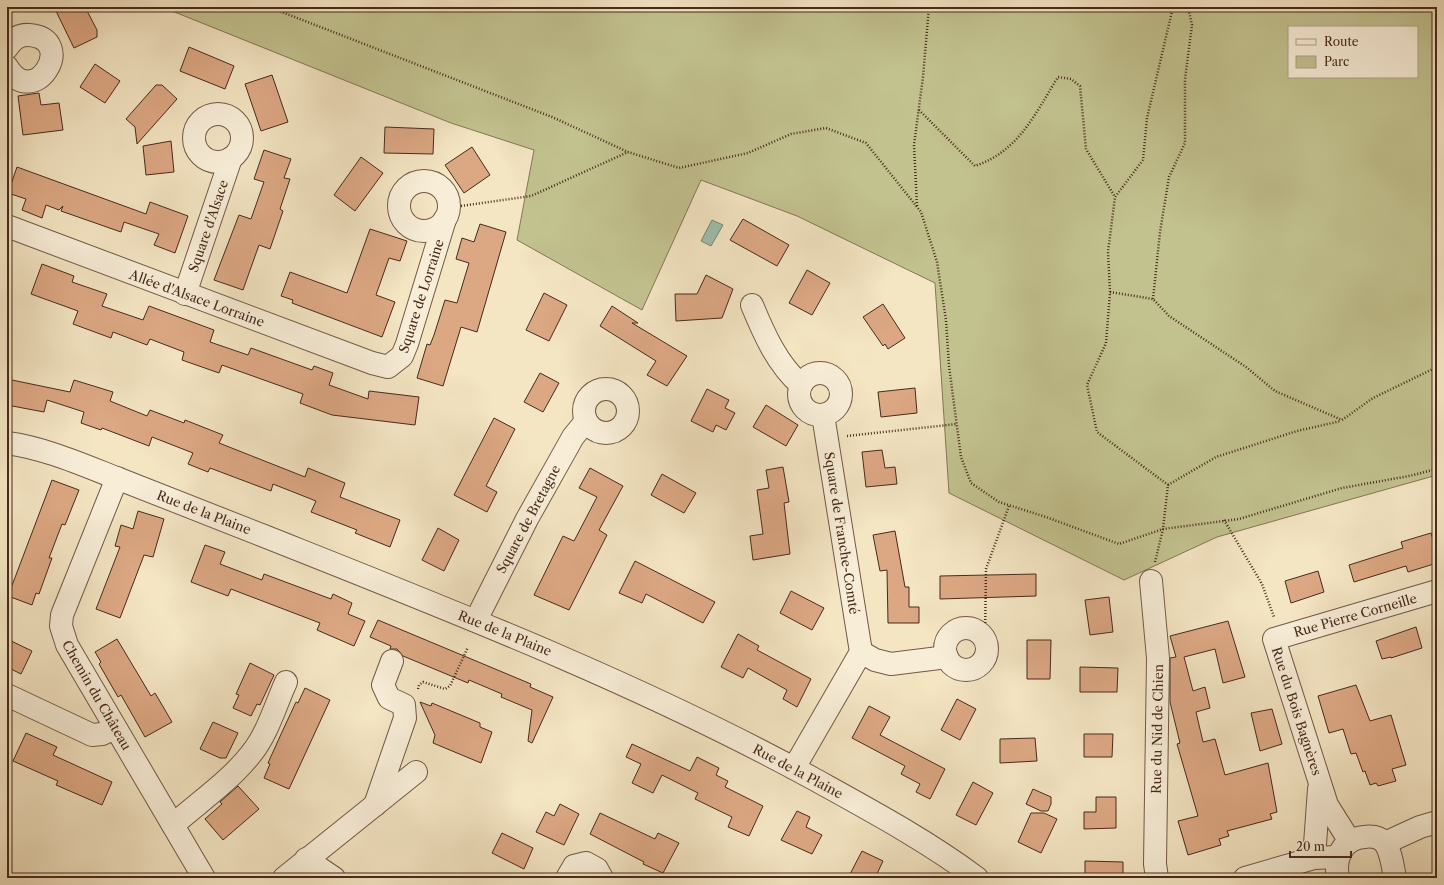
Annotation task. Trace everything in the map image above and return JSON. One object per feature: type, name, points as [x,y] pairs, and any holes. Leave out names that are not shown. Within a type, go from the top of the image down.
[{"type":"street","points":[[7,67],[16,78],[32,80],[46,73],[52,58],[50,50],[44,40],[34,35],[25,34],[11,38]]},
{"type":"street","name":"Square d'Alsace","points":[[185,294],[231,158]]},
{"type":"street","name":"Square de Lorraine","points":[[388,367],[402,356],[407,344],[447,213]]},
{"type":"street","name":"Allée d'Alsace Lorraine","points":[[7,226],[185,294],[381,366],[388,367]]},
{"type":"street","points":[[752,305],[767,340],[781,362],[801,385]]},
{"type":"street","points":[[822,373],[830,376],[836,381],[840,389],[840,397],[837,406],[831,412],[823,415],[814,414],[806,410],[800,403],[798,394],[801,385],[806,378],[813,374],[822,373]]},
{"type":"street","name":"Square de Franche-Comté","points":[[823,415],[861,652]]},
{"type":"street","name":"Square de Bretagne","points":[[476,620],[527,519],[573,437],[586,421]]},
{"type":"street","name":"Rue de la Plaine","points":[[7,443],[40,451],[117,478],[476,620],[638,690],[755,747],[794,768],[903,829],[977,878]]},
{"type":"street","name":"Chemin du Château","points":[[117,478],[62,615],[61,626],[67,645],[204,878]]},
{"type":"street","name":"Rue du Nid de Chien","points":[[1151,581],[1158,658],[1155,864],[1157,878]]},
{"type":"street","name":"Rue Pierre Corneille","points":[[1274,630],[1437,591]]},
{"type":"street","points":[[967,628],[974,629],[985,638],[988,651],[986,658],[976,668],[962,670],[956,667],[947,657],[946,643],[954,631],[967,628]]},
{"type":"street","name":"Rue du Bois Bagnères","points":[[1274,630],[1342,858]]},
{"type":"street","points":[[794,768],[861,652],[875,660],[891,664],[947,657]]},
{"type":"street","points":[[375,805],[405,718],[404,705],[389,698],[383,685],[392,661]]},
{"type":"street","points":[[173,824],[240,767],[252,753],[260,740],[286,682]]},
{"type":"street","points":[[7,695],[92,735],[102,734],[115,728]]},
{"type":"street","points":[[284,878],[416,772]]},
{"type":"street","name":"Rue du Bois Bagnères","points":[[1314,858],[1320,784]]},
{"type":"street","points":[[1385,843],[1420,827],[1437,822]]},
{"type":"street","points":[[1245,878],[1314,858],[1342,858],[1368,836],[1377,838],[1385,843],[1395,878]]},
{"type":"street","points":[[306,859],[334,878]]},
{"type":"street","points":[[567,878],[574,866],[586,863],[597,869],[602,878]]},
{"type":"path","points":[[269,7],[552,117],[628,152],[679,168],[748,153],[790,134],[826,128],[866,143],[921,212],[937,262],[946,320],[956,424],[961,457],[971,483],[1000,502],[1009,506],[1046,517],[1119,544],[1163,529],[1239,519],[1342,488],[1409,476],[1437,469]]},
{"type":"path","points":[[917,206],[914,146],[929,7]]},
{"type":"path","points":[[1168,485],[1097,432],[1087,385],[1106,343],[1110,292],[1108,252],[1114,197],[1142,160],[1146,118],[1173,7]]},
{"type":"path","points":[[1153,299],[1160,232],[1169,177],[1185,143],[1185,79],[1192,25],[1188,7]]},
{"type":"path","points":[[918,110],[974,166],[989,161],[1017,140],[1058,77],[1071,79],[1080,86],[1086,149],[1114,197]]},
{"type":"path","points":[[447,213],[531,196],[628,152]]},
{"type":"path","points":[[1110,292],[1153,299],[1170,316],[1246,367],[1275,391],[1342,420]]},
{"type":"path","points":[[1168,485],[1216,458],[1297,431],[1342,420],[1373,398],[1437,367]]},
{"type":"path","points":[[827,438],[956,424]]},
{"type":"path","points":[[1151,581],[1163,529],[1168,485]]},
{"type":"path","points":[[985,638],[986,569],[1009,506]]},
{"type":"path","points":[[1224,520],[1262,584],[1274,630]]},
{"type":"path","points":[[404,705],[414,700],[419,685],[423,682],[444,689],[450,686],[468,647]]},
{"type":"green space","points":[[162,7],[1437,7],[1437,475],[1217,537],[1124,580],[949,493],[935,283],[797,216],[701,180],[642,310],[517,240],[534,150],[451,123]]},
{"type":"shaded area","points":[[712,220],[723,225],[711,246],[701,241]]},
{"type":"building","points":[[54,7],[85,7],[97,30],[97,37],[74,48]]},
{"type":"building","points":[[189,47],[234,66],[225,89],[180,71]]},
{"type":"building","points":[[95,64],[120,81],[105,103],[80,87]]},
{"type":"building","points":[[272,75],[288,122],[261,131],[245,84]]},
{"type":"building","points":[[156,85],[162,85],[177,99],[137,144],[135,127],[126,119]]},
{"type":"building","points":[[39,93],[41,105],[59,103],[63,130],[23,135],[18,96]]},
{"type":"building","points":[[385,127],[434,129],[433,154],[384,153]]},
{"type":"building","points":[[171,141],[174,172],[146,175],[143,146]]},
{"type":"building","points":[[472,147],[490,175],[464,193],[445,165]]},
{"type":"building","points":[[264,150],[291,159],[284,178],[290,179],[280,209],[283,211],[270,249],[259,245],[243,290],[214,280],[239,215],[251,219],[264,182],[254,179]]},
{"type":"building","points":[[361,157],[383,173],[355,211],[334,195]]},
{"type":"building","points":[[17,167],[146,214],[150,202],[188,216],[175,253],[154,245],[159,234],[124,222],[121,232],[61,211],[63,206],[59,210],[46,205],[42,218],[22,210],[26,199],[8,193]]},
{"type":"building","points":[[743,219],[789,245],[777,266],[730,240]]},
{"type":"building","points":[[480,224],[506,232],[477,332],[461,327],[443,386],[417,378],[427,344],[430,345],[445,300],[457,303],[469,263],[456,259],[462,238],[474,242]]},
{"type":"building","points":[[370,229],[407,241],[400,261],[389,258],[376,295],[395,302],[382,337],[292,303],[293,300],[281,296],[290,272],[347,293]]},
{"type":"building","points":[[42,264],[74,276],[72,282],[107,294],[102,306],[143,320],[149,306],[214,330],[210,342],[248,355],[251,348],[312,370],[314,366],[333,373],[329,385],[368,399],[369,391],[419,397],[415,425],[332,415],[300,403],[303,394],[222,365],[219,373],[182,360],[184,352],[150,339],[147,345],[113,332],[111,338],[73,324],[78,311],[31,294]]},
{"type":"building","points":[[807,270],[830,283],[812,315],[789,303]]},
{"type":"building","points":[[706,275],[733,289],[722,318],[676,321],[675,294],[697,294]]},
{"type":"building","points":[[544,293],[567,305],[549,341],[526,330]]},
{"type":"building","points":[[883,304],[905,338],[888,349],[885,344],[883,346],[863,317]]},
{"type":"building","points":[[612,306],[638,323],[632,323],[687,356],[667,386],[647,375],[656,361],[600,326]]},
{"type":"building","points":[[540,373],[559,383],[543,412],[524,402]]},
{"type":"building","points":[[7,379],[70,392],[74,380],[113,392],[110,401],[147,416],[150,410],[184,423],[185,420],[223,435],[219,443],[305,477],[308,468],[345,483],[340,497],[400,520],[390,547],[355,533],[357,530],[311,512],[316,501],[273,484],[271,491],[210,468],[208,472],[188,464],[193,453],[152,437],[149,446],[102,428],[101,430],[81,423],[84,412],[47,400],[44,412],[7,405]]},
{"type":"building","points":[[915,388],[917,413],[881,417],[878,392]]},
{"type":"building","points":[[707,389],[729,400],[725,408],[735,413],[726,430],[716,425],[713,432],[691,421]]},
{"type":"building","points":[[766,405],[798,425],[786,446],[753,427]]},
{"type":"building","points":[[494,418],[515,429],[486,486],[497,492],[487,512],[454,495]]},
{"type":"building","points":[[882,450],[885,468],[895,467],[897,484],[866,487],[862,452]]},
{"type":"building","points":[[783,467],[789,502],[784,503],[790,554],[753,560],[750,536],[763,534],[757,490],[769,488],[766,470]]},
{"type":"building","points":[[590,468],[623,486],[599,530],[607,535],[569,610],[534,595],[563,536],[574,541],[597,497],[579,488]]},
{"type":"building","points":[[662,474],[696,493],[684,513],[651,495]]},
{"type":"building","points":[[52,480],[79,490],[65,525],[62,524],[49,558],[52,558],[39,594],[36,593],[32,605],[8,596]]},
{"type":"building","points":[[138,511],[164,519],[153,557],[144,555],[120,618],[96,609],[120,547],[115,546],[121,525],[133,529]]},
{"type":"building","points":[[438,528],[459,540],[444,571],[422,560]]},
{"type":"building","points":[[895,531],[905,587],[909,587],[909,607],[919,607],[919,623],[888,623],[887,570],[880,571],[873,535]]},
{"type":"building","points":[[1431,533],[1437,553],[1437,563],[1408,572],[1406,566],[1354,582],[1349,565],[1403,548],[1401,542]]},
{"type":"building","points":[[205,545],[225,552],[220,564],[262,580],[264,574],[331,599],[333,594],[352,603],[348,614],[365,621],[354,646],[317,630],[320,623],[231,589],[228,596],[191,582]]},
{"type":"building","points":[[635,561],[715,602],[703,623],[646,594],[642,603],[619,593]]},
{"type":"building","points":[[1318,571],[1324,592],[1291,603],[1285,581]]},
{"type":"building","points":[[1036,574],[1036,596],[940,599],[940,576]]},
{"type":"building","points":[[791,591],[824,608],[812,630],[780,613]]},
{"type":"building","points":[[1109,597],[1113,632],[1090,635],[1085,600]]},
{"type":"building","points":[[378,620],[531,684],[530,687],[553,697],[532,743],[528,741],[532,710],[501,697],[502,694],[469,680],[468,683],[403,656],[397,649],[390,649],[391,646],[370,637]]},
{"type":"building","points":[[1228,621],[1245,677],[1223,683],[1215,649],[1184,657],[1193,691],[1205,687],[1210,708],[1196,712],[1203,742],[1215,739],[1225,775],[1268,763],[1277,812],[1270,814],[1272,819],[1227,831],[1229,836],[1219,839],[1221,845],[1188,855],[1178,821],[1198,816],[1177,744],[1180,743],[1170,702],[1170,658],[1176,657],[1170,636]]},
{"type":"building","points":[[1416,627],[1422,648],[1391,658],[1382,659],[1376,641]]},
{"type":"building","points":[[738,634],[759,646],[757,650],[811,679],[797,707],[783,699],[787,690],[748,668],[743,678],[721,667]]},
{"type":"building","points":[[7,639],[32,651],[21,674],[7,667]]},
{"type":"building","points":[[117,639],[151,696],[155,693],[172,722],[145,737],[121,695],[118,697],[99,664],[101,662],[95,652]]},
{"type":"building","points":[[1027,640],[1051,640],[1050,679],[1027,679]]},
{"type":"building","points":[[250,663],[274,675],[260,705],[257,704],[251,716],[233,708],[239,695],[236,694]]},
{"type":"building","points":[[1080,667],[1118,668],[1117,692],[1080,692]]},
{"type":"building","points":[[1356,685],[1370,721],[1391,715],[1406,765],[1392,769],[1396,781],[1378,786],[1376,783],[1370,785],[1365,771],[1363,772],[1356,753],[1351,754],[1343,729],[1329,733],[1318,696]]},
{"type":"building","points":[[305,688],[330,700],[289,789],[264,778],[270,764],[268,763],[282,732],[296,702],[298,703]]},
{"type":"building","points":[[957,699],[976,709],[960,740],[941,730]]},
{"type":"building","points":[[420,702],[431,706],[432,703],[480,723],[480,727],[492,732],[481,763],[433,743],[435,735]]},
{"type":"building","points":[[869,706],[890,717],[880,735],[945,769],[930,799],[916,792],[920,784],[901,774],[905,766],[852,738]]},
{"type":"building","points":[[1272,709],[1282,744],[1260,751],[1251,713]]},
{"type":"building","points":[[213,722],[238,733],[226,758],[220,758],[200,749]]},
{"type":"building","points":[[26,733],[57,747],[53,755],[112,782],[102,805],[56,785],[58,781],[13,761]]},
{"type":"building","points":[[1084,734],[1113,734],[1112,757],[1084,757]]},
{"type":"building","points":[[1035,738],[1037,761],[1000,763],[1000,739]]},
{"type":"building","points":[[632,744],[690,771],[697,757],[719,768],[716,775],[728,781],[725,787],[763,806],[749,836],[728,827],[732,817],[695,799],[698,793],[662,775],[653,793],[632,783],[641,764],[626,757]]},
{"type":"building","points":[[973,782],[993,793],[976,825],[956,815]]},
{"type":"building","points":[[238,786],[259,809],[223,840],[205,819],[222,804],[220,802]]},
{"type":"building","points":[[1033,789],[1051,797],[1051,804],[1048,811],[1041,811],[1026,804]]},
{"type":"building","points":[[1096,797],[1116,797],[1116,828],[1084,829],[1084,812],[1096,812]]},
{"type":"building","points":[[560,804],[579,814],[564,845],[536,832],[546,812],[554,816]]},
{"type":"building","points":[[797,811],[810,817],[806,827],[822,835],[812,854],[781,840]]},
{"type":"building","points":[[600,813],[655,839],[658,833],[679,843],[663,873],[643,864],[644,862],[590,834]]},
{"type":"building","points":[[1031,813],[1044,813],[1057,819],[1041,853],[1018,842]]},
{"type":"building","points":[[502,833],[533,848],[524,869],[492,853]]},
{"type":"building","points":[[862,851],[883,861],[875,878],[848,878]]},
{"type":"building","points":[[1085,861],[1123,862],[1123,878],[1085,878]]}]
